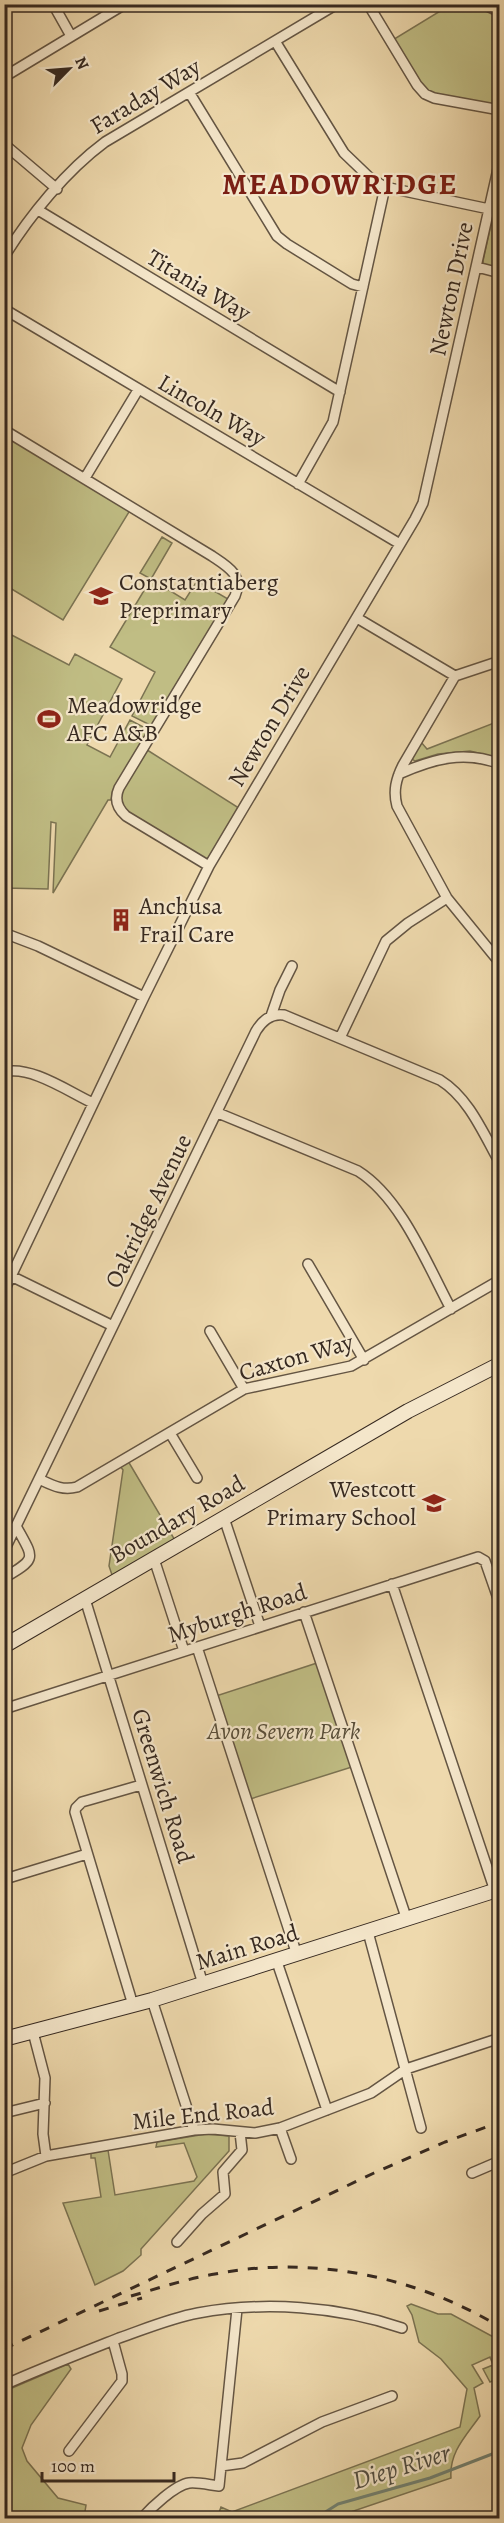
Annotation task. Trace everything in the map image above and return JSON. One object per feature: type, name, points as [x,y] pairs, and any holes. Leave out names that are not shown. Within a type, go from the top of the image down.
[{"type":"street","points":[[53,4],[71,36]]},
{"type":"street","points":[[4,77],[125,4]]},
{"type":"street","name":"Faraday Way","points":[[4,257],[38,210],[88,155],[105,142],[337,4]]},
{"type":"street","points":[[368,4],[417,85],[425,94],[434,98],[500,110]]},
{"type":"street","points":[[483,4],[500,12]]},
{"type":"street","points":[[275,40],[344,153],[369,177],[385,187],[489,209]]},
{"type":"street","points":[[189,92],[277,236],[352,284],[363,287]]},
{"type":"street","points":[[4,144],[57,189]]},
{"type":"street","name":"Newton Drive","points":[[4,1291],[209,866],[415,519],[427,490],[500,160]]},
{"type":"street","points":[[298,484],[333,422],[385,187]]},
{"type":"street","name":"Titania Way","points":[[38,210],[340,392]]},
{"type":"street","points":[[477,267],[500,273]]},
{"type":"street","name":"Lincoln Way","points":[[4,309],[400,544]]},
{"type":"street","points":[[85,478],[138,390]]},
{"type":"street","points":[[4,430],[231,568],[238,581],[235,596],[116,793],[120,810],[209,866]]},
{"type":"street","points":[[357,618],[454,676]]},
{"type":"street","points":[[500,661],[454,676],[399,774],[395,788],[397,806],[447,898],[500,963]]},
{"type":"street","points":[[399,774],[432,761],[460,756],[487,759],[500,764]]},
{"type":"street","points":[[340,1038],[386,941],[408,922],[447,898]]},
{"type":"street","points":[[4,933],[38,946],[144,997]]},
{"type":"street","name":"Oakridge Avenue","points":[[11,1276],[113,1326],[256,1031],[262,1022],[271,1016],[292,966]]},
{"type":"street","points":[[271,1016],[284,1015],[440,1080],[451,1087],[470,1111],[500,1162]]},
{"type":"street","points":[[4,1072],[15,1069],[29,1072],[93,1103]]},
{"type":"street","points":[[218,1113],[358,1171],[377,1185],[387,1195],[403,1221],[452,1309]]},
{"type":"street","points":[[308,1264],[364,1360]]},
{"type":"street","name":"Caxton Way","points":[[39,1479],[59,1488],[77,1487],[244,1389],[345,1368],[364,1360],[500,1280]]},
{"type":"street","points":[[4,1551],[113,1326]]},
{"type":"street","points":[[210,1331],[244,1389]]},
{"type":"street","name":"Boundary Road","points":[[4,1646],[416,1406],[500,1364]]},
{"type":"street","points":[[170,1433],[197,1478]]},
{"type":"street","points":[[224,1518],[260,1626]]},
{"type":"street","points":[[4,1578],[27,1564],[30,1558],[29,1551],[16,1526]]},
{"type":"street","name":"Myburgh Road","points":[[4,1709],[473,1558],[482,1557],[485,1561],[500,1604]]},
{"type":"street","points":[[154,1559],[184,1651]]},
{"type":"street","points":[[392,1584],[497,1890]]},
{"type":"street","name":"Greenwich Road","points":[[84,1599],[203,1984]]},
{"type":"street","points":[[304,1612],[407,1920]]},
{"type":"street","points":[[197,1647],[297,1955]]},
{"type":"street","points":[[133,2005],[75,1818],[76,1808],[82,1803],[141,1785]]},
{"type":"street","points":[[5,1879],[87,1854]]},
{"type":"street","name":"Main Road","points":[[4,2039],[152,2000],[497,1890]]},
{"type":"street","points":[[368,1932],[421,2128]]},
{"type":"street","points":[[277,1962],[327,2110]]},
{"type":"street","points":[[152,2000],[194,2130]]},
{"type":"street","points":[[33,2032],[45,2078],[43,2140],[46,2156]]},
{"type":"street","name":"Mile End Road","points":[[4,2174],[46,2156],[194,2130],[255,2133],[280,2128],[371,2093],[405,2068],[500,2037]]},
{"type":"street","points":[[4,2114],[45,2103]]},
{"type":"street","points":[[280,2128],[291,2159]]},
{"type":"street","points":[[177,2242],[202,2214],[225,2194],[224,2169],[242,2150],[240,2132]]},
{"type":"street","points":[[472,2173],[500,2161]]},
{"type":"street","points":[[4,2385],[183,2316],[237,2309],[297,2308],[364,2316],[402,2328]]},
{"type":"street","points":[[142,2518],[153,2506],[184,2485],[190,2483],[219,2486],[237,2309]]},
{"type":"street","points":[[69,2451],[122,2381],[114,2341]]},
{"type":"street","points":[[221,2466],[243,2463],[322,2422],[393,2396]]},
{"type":"green space","points":[[450,5],[480,5],[499,14],[499,110],[430,95],[418,85],[391,41]]},
{"type":"green space","points":[[496,202],[499,203],[499,270],[484,265],[483,261]]},
{"type":"green space","points":[[4,430],[132,507],[63,620],[5,585]]},
{"type":"green space","points":[[162,537],[172,543],[151,579],[140,573]]},
{"type":"green space","points":[[151,579],[185,600],[197,581],[228,599],[152,726],[132,716],[155,672],[110,647]]},
{"type":"green space","points":[[4,631],[69,665],[75,654],[122,679],[87,745],[110,757],[130,720],[149,730],[114,789],[111,800],[108,800],[53,893],[56,823],[51,822],[48,889],[5,888]]},
{"type":"green space","points":[[499,721],[499,758],[470,751],[438,754],[415,761],[412,759],[421,742],[427,749]]},
{"type":"green space","points":[[144,748],[242,810],[209,866],[123,813],[119,788]]},
{"type":"green space","points":[[128,1461],[176,1542],[113,1578],[109,1566],[123,1470],[120,1466]]},
{"type":"green space","name":"Avon Severn Park","points":[[320,1662],[355,1766],[247,1800],[213,1697]]},
{"type":"green space","points":[[206,2134],[229,2136],[229,2151],[141,2249],[141,2255],[123,2271],[95,2285],[63,2203],[101,2197],[95,2158],[91,2158],[91,2153],[108,2150],[115,2195],[194,2181],[197,2177],[184,2143],[156,2147],[157,2142]]},
{"type":"green space","points":[[411,2304],[438,2314],[451,2314],[499,2340],[499,2378],[490,2382],[483,2369],[493,2365],[490,2357],[472,2365],[483,2383],[474,2388],[480,2416],[456,2452],[451,2478],[333,2518],[217,2518],[221,2507],[232,2512],[460,2427],[467,2389],[441,2359],[419,2342],[412,2315],[407,2306]]},
{"type":"green space","points":[[68,2364],[71,2369],[31,2425],[22,2448],[27,2461],[58,2498],[86,2505],[84,2518],[5,2518],[5,2391]]},
{"type":"waterway","name":"Diep River","points":[[316,2518],[338,2504],[430,2478],[500,2451]]},
{"type":"railway","points":[[4,2349],[374,2173],[445,2142],[500,2122]]},
{"type":"railway","points":[[131,2296],[215,2274],[289,2267],[326,2269],[362,2274],[398,2283],[468,2309],[500,2327]]},
{"type":"railway","points":[[99,2311],[142,2298]]},
{"type":"place","name":"Constatntiaberg Preprimary","points":[[101,596]]},
{"type":"place","name":"Meadowridge AFC A&B","points":[[49,719]]},
{"type":"place","name":"Anchusa Frail Care","points":[[121,920]]},
{"type":"place","name":"Westcott Primary School","points":[[434,1503]]},
{"type":"district","name":"MEADOWRIDGE","points":[[340,184]]}]
